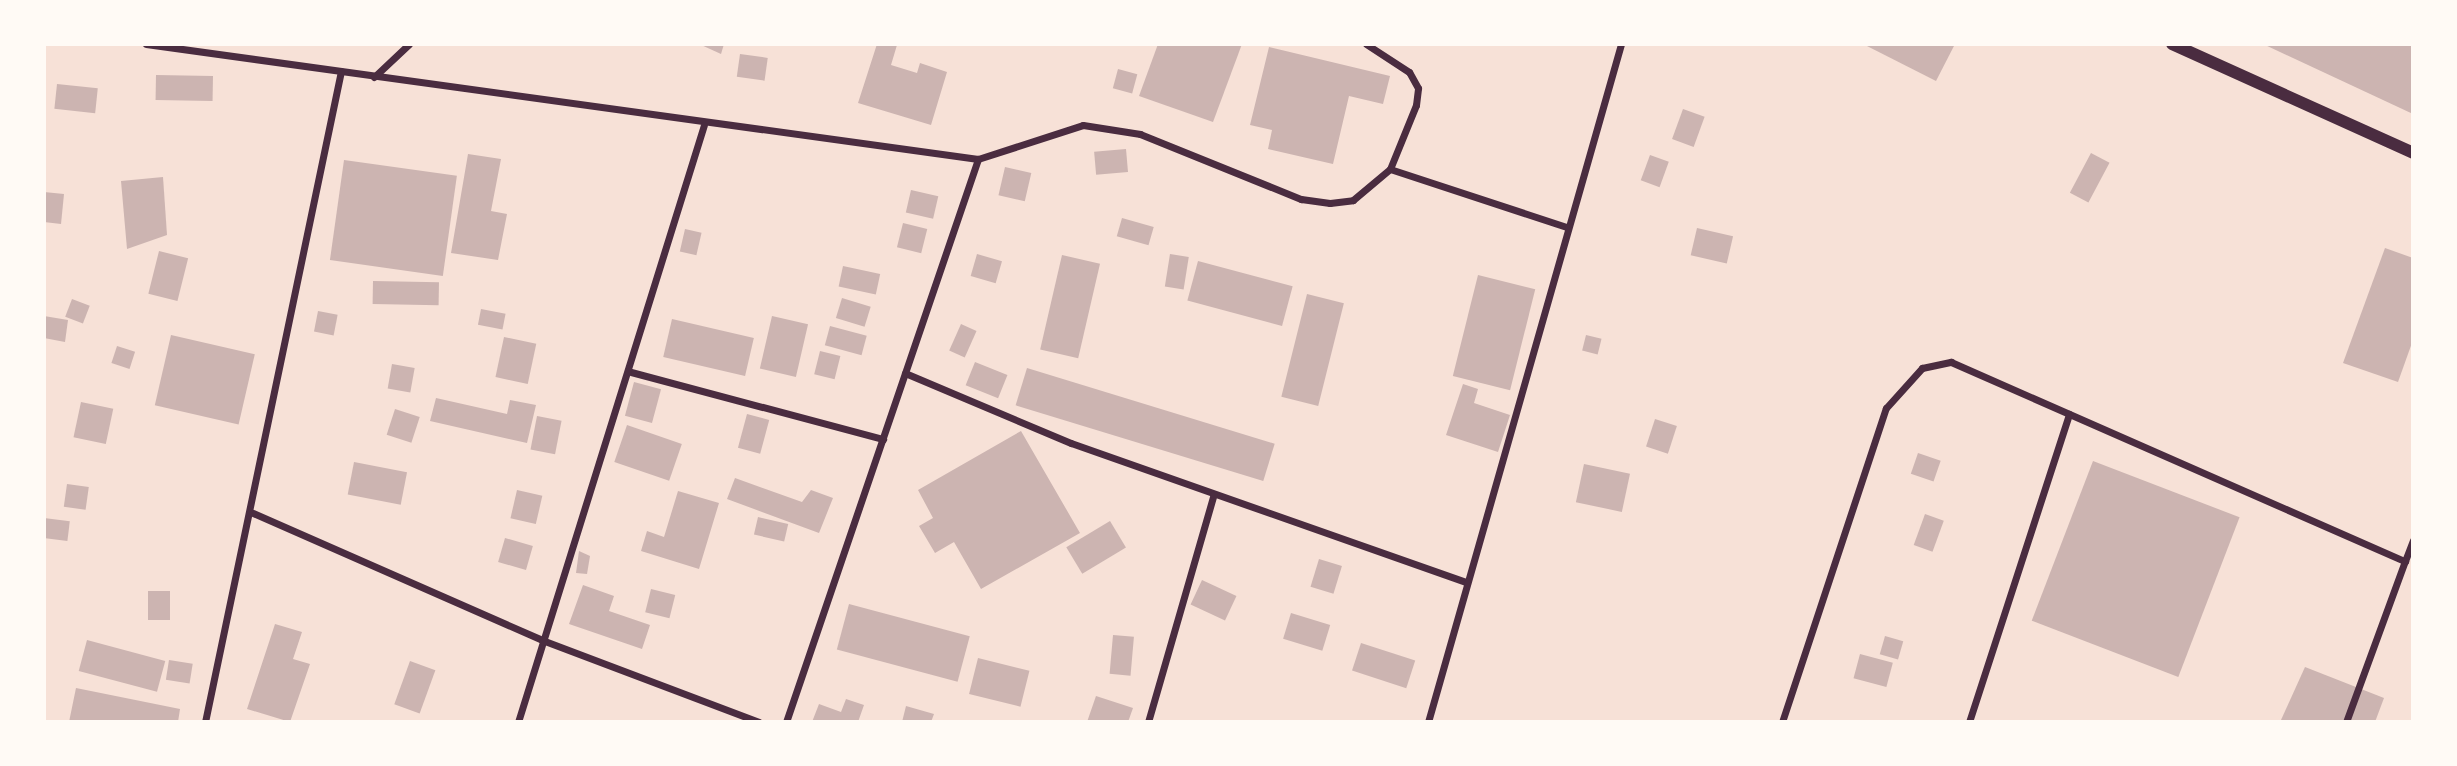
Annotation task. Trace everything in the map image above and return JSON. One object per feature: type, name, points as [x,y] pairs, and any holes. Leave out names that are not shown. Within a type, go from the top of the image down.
[{"type":"street","points":[[146,44],[704,125],[978,159],[1083,125],[1140,134],[1301,199],[1330,203],[1353,200],[1390,169],[1418,88],[1409,72],[1366,44]]},
{"type":"street","points":[[374,77],[409,44]]},
{"type":"street","points":[[1429,722],[1566,228],[1621,44]]},
{"type":"street","points":[[2180,46],[2413,153]]},
{"type":"street","points":[[205,722],[253,513],[341,71]]},
{"type":"street","points":[[518,722],[542,640],[631,372],[704,125]]},
{"type":"street","points":[[786,722],[978,159]]},
{"type":"street","points":[[1390,169],[1566,228]]},
{"type":"street","points":[[1782,722],[1886,408],[1922,368],[1951,362],[2405,561]]},
{"type":"street","points":[[631,372],[883,439]]},
{"type":"street","points":[[905,373],[1214,494],[1466,582]]},
{"type":"street","points":[[1969,722],[2069,414]]},
{"type":"street","points":[[1148,722],[1214,494]]},
{"type":"street","points":[[253,513],[542,640],[759,722]]},
{"type":"street","points":[[2346,722],[2413,540]]},
{"type":"building","points":[[699,44],[724,44],[721,54]]},
{"type":"building","points":[[877,44],[897,45],[891,65],[917,73],[920,63],[947,72],[931,125],[858,103]]},
{"type":"building","points":[[1158,44],[1242,44],[1213,122],[1139,96]]},
{"type":"building","points":[[1863,44],[1955,44],[1936,81]]},
{"type":"building","points":[[2263,44],[2413,44],[2413,114]]},
{"type":"building","points":[[1269,47],[1390,76],[1383,104],[1349,96],[1333,164],[1268,149],[1272,130],[1250,125]]},
{"type":"building","points":[[740,54],[768,58],[765,81],[737,77]]},
{"type":"building","points":[[1118,69],[1137,74],[1132,93],[1113,88]]},
{"type":"building","points":[[156,75],[213,76],[213,101],[156,100]]},
{"type":"building","points":[[57,84],[98,88],[95,113],[54,109]]},
{"type":"building","points":[[1683,109],[1705,117],[1694,147],[1672,139]]},
{"type":"building","points":[[1126,149],[1128,172],[1096,175],[1094,152]]},
{"type":"building","points":[[2091,153],[2110,163],[2088,203],[2070,193]]},
{"type":"building","points":[[468,154],[501,159],[491,211],[507,214],[498,260],[451,253]]},
{"type":"building","points":[[1650,155],[1669,162],[1660,187],[1641,180]]},
{"type":"building","points":[[344,160],[457,176],[443,276],[330,260]]},
{"type":"building","points":[[1005,167],[1031,173],[1025,201],[998,195]]},
{"type":"building","points":[[163,177],[167,235],[127,249],[121,181]]},
{"type":"building","points":[[911,190],[938,196],[933,219],[906,212]]},
{"type":"building","points":[[44,192],[64,194],[61,224],[44,222]]},
{"type":"building","points":[[1122,218],[1154,227],[1148,245],[1117,236]]},
{"type":"building","points":[[903,223],[927,229],[921,253],[897,247]]},
{"type":"building","points":[[1697,228],[1733,236],[1727,264],[1691,255]]},
{"type":"building","points":[[685,229],[702,233],[696,255],[680,251]]},
{"type":"building","points":[[2385,248],[2413,258],[2413,340],[2398,382],[2343,363]]},
{"type":"building","points":[[159,251],[188,258],[177,301],[148,294]]},
{"type":"building","points":[[977,254],[1002,261],[996,283],[971,276]]},
{"type":"building","points":[[1170,254],[1189,257],[1184,290],[1165,287]]},
{"type":"building","points":[[1062,255],[1100,264],[1078,358],[1040,350]]},
{"type":"building","points":[[1198,261],[1293,286],[1282,326],[1187,301]]},
{"type":"building","points":[[843,266],[880,274],[876,294],[839,287]]},
{"type":"building","points":[[1478,275],[1535,289],[1510,390],[1453,376]]},
{"type":"building","points":[[373,281],[439,282],[439,305],[373,304]]},
{"type":"building","points":[[1307,294],[1344,303],[1318,406],[1281,397]]},
{"type":"building","points":[[842,298],[871,307],[865,327],[836,318]]},
{"type":"building","points":[[72,299],[90,306],[83,324],[65,317]]},
{"type":"building","points":[[481,309],[506,314],[502,329],[478,325]]},
{"type":"building","points":[[318,311],[338,315],[334,335],[314,332]]},
{"type":"building","points":[[44,316],[68,320],[65,342],[44,338]]},
{"type":"building","points":[[772,316],[808,324],[796,377],[760,369]]},
{"type":"building","points":[[672,319],[754,338],[745,376],[663,357]]},
{"type":"building","points":[[961,324],[977,331],[965,357],[949,350]]},
{"type":"building","points":[[830,326],[867,336],[862,355],[825,345]]},
{"type":"building","points":[[171,335],[255,354],[239,425],[155,405]]},
{"type":"building","points":[[1586,335],[1602,339],[1598,354],[1582,351]]},
{"type":"building","points":[[504,337],[536,344],[528,384],[495,377]]},
{"type":"building","points":[[117,346],[135,352],[130,369],[111,363]]},
{"type":"building","points":[[820,351],[840,356],[835,379],[814,374]]},
{"type":"building","points":[[975,362],[1007,375],[998,398],[966,385]]},
{"type":"building","points":[[392,364],[415,368],[410,393],[388,389]]},
{"type":"building","points":[[1027,368],[1275,444],[1263,481],[1016,405]]},
{"type":"building","points":[[634,382],[661,389],[652,423],[625,416]]},
{"type":"building","points":[[1463,384],[1478,389],[1474,403],[1510,415],[1498,452],[1446,435]]},
{"type":"building","points":[[436,398],[507,414],[510,400],[536,405],[527,443],[430,421]]},
{"type":"building","points":[[81,402],[113,409],[106,444],[74,437]]},
{"type":"building","points":[[395,409],[420,417],[411,443],[387,435]]},
{"type":"building","points":[[747,414],[769,420],[760,454],[738,448]]},
{"type":"building","points":[[537,416],[562,421],[555,454],[531,449]]},
{"type":"building","points":[[1655,419],[1677,426],[1668,454],[1646,447]]},
{"type":"building","points":[[627,425],[682,444],[669,481],[614,462]]},
{"type":"building","points":[[1021,431],[1080,533],[981,589],[954,542],[935,553],[919,526],[933,518],[918,490]]},
{"type":"building","points":[[1918,453],[1941,461],[1934,482],[1911,474]]},
{"type":"building","points":[[2093,461],[2240,517],[2178,677],[2032,621]]},
{"type":"building","points":[[354,462],[407,472],[401,505],[348,494]]},
{"type":"building","points":[[1584,464],[1630,474],[1622,512],[1576,502]]},
{"type":"building","points":[[735,478],[802,502],[811,490],[833,498],[819,533],[727,499]]},
{"type":"building","points":[[67,484],[89,487],[86,510],[64,507]]},
{"type":"building","points":[[517,490],[542,496],[536,524],[510,518]]},
{"type":"building","points":[[678,491],[719,503],[699,569],[641,551],[647,531],[664,537]]},
{"type":"building","points":[[1925,514],[1944,521],[1933,552],[1914,545]]},
{"type":"building","points":[[758,517],[788,524],[784,542],[754,535]]},
{"type":"building","points":[[44,518],[70,521],[67,541],[44,538]]},
{"type":"building","points":[[1110,521],[1126,548],[1082,574],[1066,547]]},
{"type":"building","points":[[505,538],[533,546],[526,570],[498,562]]},
{"type":"building","points":[[579,551],[590,556],[587,574],[576,573]]},
{"type":"building","points":[[1319,559],[1342,566],[1333,594],[1311,587]]},
{"type":"building","points":[[1202,580],[1236,596],[1225,621],[1191,604]]},
{"type":"building","points":[[583,585],[614,596],[609,611],[650,625],[642,649],[569,624]]},
{"type":"building","points":[[651,589],[675,595],[669,618],[645,612]]},
{"type":"building","points":[[148,591],[170,591],[170,620],[148,620]]},
{"type":"building","points":[[849,604],[970,636],[958,682],[837,649]]},
{"type":"building","points":[[1291,613],[1330,625],[1322,651],[1283,639]]},
{"type":"building","points":[[275,624],[302,632],[293,659],[310,664],[290,722],[247,709]]},
{"type":"building","points":[[1113,635],[1134,637],[1131,676],[1110,674]]},
{"type":"building","points":[[1885,636],[1903,641],[1898,660],[1880,654]]},
{"type":"building","points":[[87,640],[165,661],[157,692],[79,671]]},
{"type":"building","points":[[1361,643],[1415,661],[1406,688],[1352,671]]},
{"type":"building","points":[[1860,654],[1893,663],[1886,687],[1854,678]]},
{"type":"building","points":[[978,658],[1029,671],[1020,707],[969,694]]},
{"type":"building","points":[[169,660],[193,664],[190,684],[166,680]]},
{"type":"building","points":[[410,661],[435,670],[420,713],[394,704]]},
{"type":"building","points":[[2305,667],[2384,698],[2375,722],[2281,720]]},
{"type":"building","points":[[76,688],[180,709],[178,722],[69,722]]},
{"type":"building","points":[[1096,696],[1133,708],[1128,722],[1087,722]]},
{"type":"building","points":[[846,699],[864,705],[858,722],[812,722],[819,704],[841,712]]},
{"type":"building","points":[[906,706],[934,714],[931,722],[902,722]]}]
